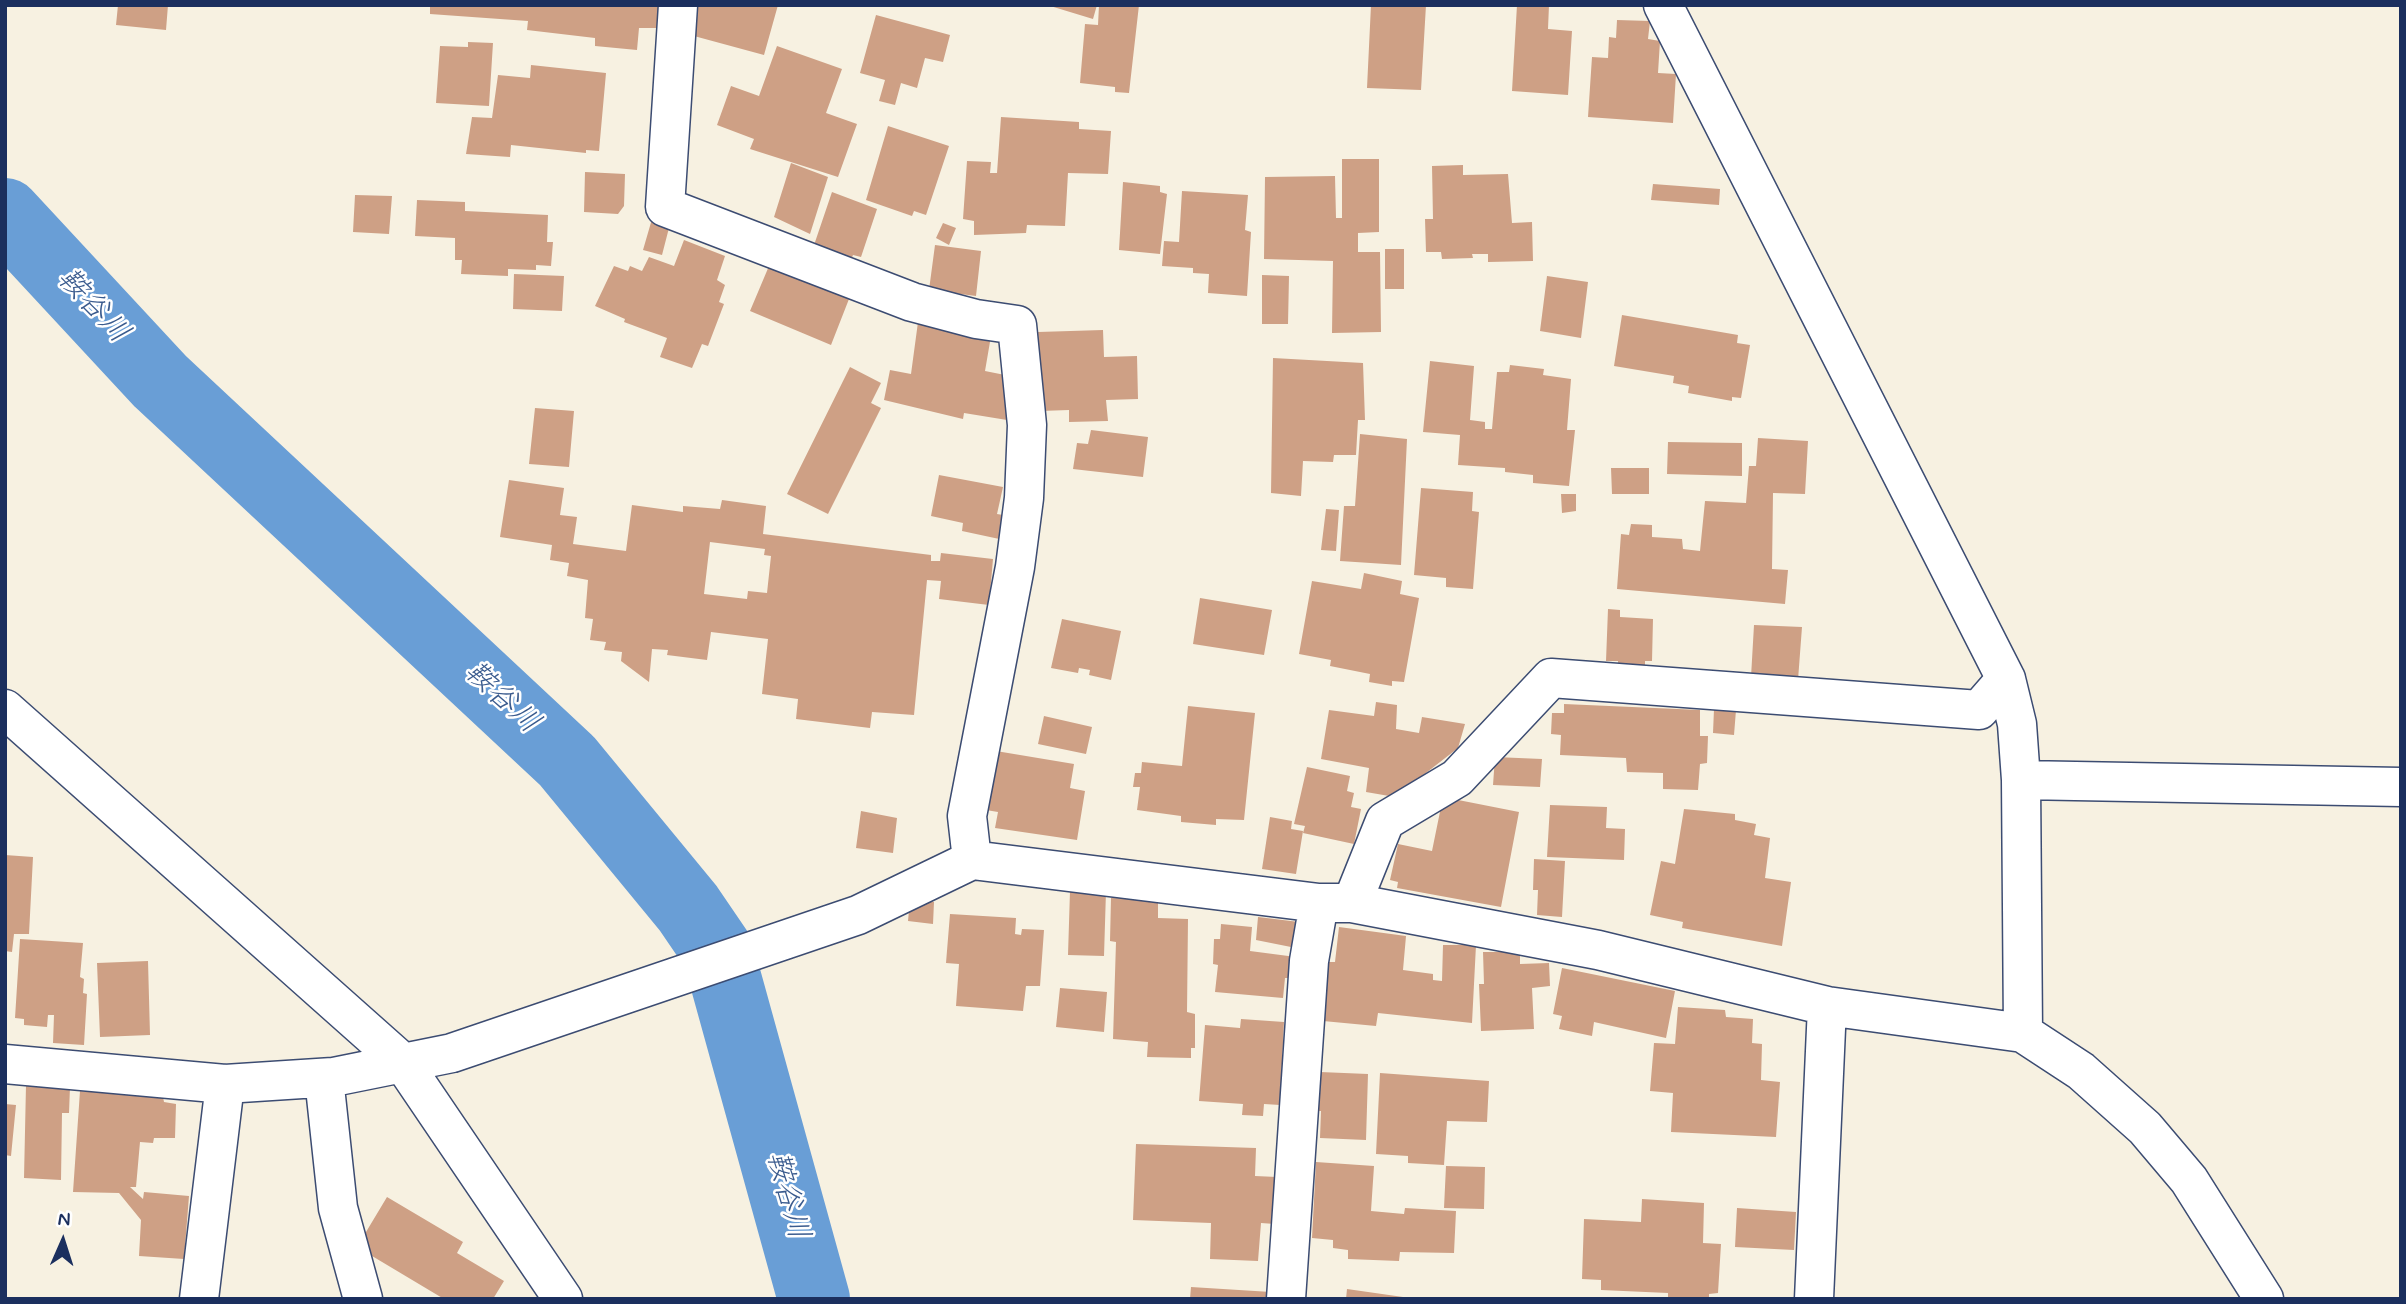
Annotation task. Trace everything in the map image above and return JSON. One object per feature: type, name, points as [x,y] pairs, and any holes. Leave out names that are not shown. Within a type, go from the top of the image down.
[{"type":"street","points":[[678,5],[665,206],[912,302],[976,319],[1017,325],[1027,425],[1024,498],[1015,566],[967,816],[972,860]]},
{"type":"street","points":[[1663,5],[2006,679],[2017,724],[2021,780],[2023,1033]]},
{"type":"street","points":[[1286,1299],[1310,961],[1335,903],[1385,821],[1457,778],[1551,678],[1979,710],[2006,679]]},
{"type":"street","points":[[5,709],[403,1063],[563,1299]]},
{"type":"street","points":[[2021,780],[2401,787]]},
{"type":"street","points":[[5,1064],[225,1084],[324,1078],[452,1053],[858,915],[972,860],[1335,903],[1598,950],[1827,1006],[2023,1033],[2081,1071],[2145,1128],[2189,1180],[2264,1299]]},
{"type":"street","points":[[1814,1299],[1827,1006]]},
{"type":"street","points":[[324,1078],[338,1208],[362,1299]]},
{"type":"street","points":[[198,1299],[225,1084]]},
{"type":"building","points":[[118,5],[168,5],[166,30],[116,25]]},
{"type":"building","points":[[430,5],[663,5],[660,28],[639,28],[637,50],[595,46],[595,38],[527,30],[528,21],[430,14]]},
{"type":"building","points":[[697,5],[778,5],[764,55],[694,36]]},
{"type":"building","points":[[1047,5],[1097,5],[1093,19]]},
{"type":"building","points":[[1099,5],[1139,5],[1129,93],[1115,92],[1115,87],[1080,83],[1085,24],[1098,25]]},
{"type":"building","points":[[1371,5],[1426,5],[1421,90],[1367,88]]},
{"type":"building","points":[[1517,5],[1549,5],[1548,29],[1572,31],[1568,95],[1512,91]]},
{"type":"building","points":[[876,15],[950,35],[943,62],[925,58],[917,88],[901,83],[895,105],[879,101],[885,80],[860,73]]},
{"type":"building","points":[[1617,20],[1650,21],[1648,39],[1660,41],[1658,73],[1676,74],[1673,123],[1588,117],[1592,57],[1608,58],[1609,37],[1616,38]]},
{"type":"building","points":[[468,42],[493,43],[489,106],[436,103],[440,46],[468,47]]},
{"type":"building","points":[[777,46],[842,69],[826,113],[857,124],[838,177],[750,149],[754,139],[717,125],[731,86],[759,96]]},
{"type":"building","points":[[531,65],[606,73],[599,151],[586,150],[586,153],[511,145],[510,157],[466,154],[472,117],[492,118],[498,75],[530,78]]},
{"type":"building","points":[[1001,117],[1079,122],[1079,129],[1111,131],[1108,174],[1068,173],[1065,226],[1027,225],[1026,233],[974,235],[974,221],[963,219],[967,161],[991,162],[990,173],[997,173]]},
{"type":"building","points":[[888,126],[949,146],[926,215],[914,211],[912,216],[866,200]]},
{"type":"building","points":[[1342,159],[1379,159],[1379,232],[1358,233],[1358,252],[1380,252],[1381,332],[1332,333],[1333,261],[1264,259],[1265,177],[1335,176],[1336,218],[1342,218]]},
{"type":"building","points":[[791,163],[828,177],[810,234],[774,217]]},
{"type":"building","points":[[1463,165],[1463,175],[1508,174],[1512,223],[1532,222],[1533,261],[1488,262],[1488,254],[1472,254],[1473,258],[1442,259],[1441,252],[1426,252],[1425,219],[1433,219],[1432,166]]},
{"type":"building","points":[[585,172],[625,174],[624,206],[618,214],[584,212]]},
{"type":"building","points":[[1123,182],[1160,186],[1160,192],[1167,194],[1160,254],[1119,250]]},
{"type":"building","points":[[1653,184],[1720,189],[1719,205],[1651,200]]},
{"type":"building","points":[[1182,191],[1248,195],[1245,230],[1251,232],[1247,296],[1208,293],[1209,274],[1193,273],[1193,268],[1162,266],[1164,241],[1179,242]]},
{"type":"building","points":[[832,192],[877,209],[861,257],[853,255],[850,263],[812,251]]},
{"type":"building","points":[[355,195],[392,196],[389,234],[353,232]]},
{"type":"building","points":[[417,200],[465,202],[465,211],[548,215],[547,242],[553,242],[551,266],[536,265],[536,270],[508,269],[508,276],[461,274],[462,260],[455,260],[455,238],[415,236]]},
{"type":"building","points":[[652,219],[670,224],[662,255],[643,250]]},
{"type":"building","points":[[943,223],[956,228],[949,245],[936,238]]},
{"type":"building","points":[[684,240],[725,256],[717,280],[725,285],[719,302],[724,304],[708,346],[702,344],[692,368],[660,357],[667,338],[624,322],[625,319],[595,306],[614,266],[628,271],[630,266],[642,271],[649,257],[674,266]]},
{"type":"building","points":[[935,245],[981,251],[976,296],[929,290]]},
{"type":"building","points":[[1385,249],[1404,249],[1404,289],[1385,289]]},
{"type":"building","points":[[769,266],[849,299],[831,345],[750,311]]},
{"type":"building","points":[[514,274],[564,276],[562,311],[513,309]]},
{"type":"building","points":[[1262,275],[1289,276],[1288,324],[1262,324]]},
{"type":"building","points":[[1547,276],[1588,282],[1581,338],[1540,331]]},
{"type":"building","points":[[1622,315],[1738,335],[1737,343],[1750,345],[1741,398],[1732,397],[1732,401],[1688,393],[1689,386],[1673,383],[1674,376],[1614,366]]},
{"type":"building","points":[[918,322],[991,336],[985,371],[1015,377],[1007,420],[964,413],[963,419],[884,400],[890,370],[911,374]]},
{"type":"building","points":[[1103,330],[1104,357],[1137,356],[1138,399],[1106,400],[1108,421],[1069,422],[1069,410],[1040,411],[1038,332]]},
{"type":"building","points":[[1273,358],[1363,363],[1365,420],[1358,420],[1356,455],[1334,455],[1333,462],[1303,461],[1301,496],[1271,493]]},
{"type":"building","points":[[1430,361],[1474,366],[1470,420],[1485,422],[1485,429],[1492,429],[1497,372],[1509,372],[1510,365],[1544,369],[1543,375],[1571,379],[1567,430],[1575,430],[1569,486],[1533,483],[1533,475],[1505,472],[1505,468],[1458,465],[1460,435],[1423,432]]},
{"type":"building","points":[[850,367],[881,383],[871,403],[881,408],[828,514],[787,494]]},
{"type":"building","points":[[535,408],[574,411],[569,467],[529,464]]},
{"type":"building","points":[[1091,430],[1148,437],[1143,477],[1073,469],[1077,443],[1088,444]]},
{"type":"building","points":[[1360,434],[1407,439],[1401,565],[1340,561],[1344,506],[1355,506]]},
{"type":"building","points":[[1758,438],[1808,441],[1805,494],[1773,493],[1772,569],[1788,570],[1785,604],[1617,589],[1621,534],[1629,535],[1631,524],[1652,525],[1652,537],[1682,539],[1683,549],[1700,551],[1705,501],[1746,503],[1749,466],[1756,466]]},
{"type":"building","points":[[1668,442],[1742,443],[1742,476],[1667,474]]},
{"type":"building","points":[[1611,468],[1649,468],[1649,494],[1612,494]]},
{"type":"building","points":[[939,475],[1003,487],[997,514],[1009,516],[1004,540],[962,531],[963,523],[931,516]]},
{"type":"building","points":[[509,480],[564,488],[560,515],[577,517],[573,544],[626,551],[632,505],[683,512],[683,506],[720,509],[722,500],[766,506],[763,534],[931,555],[931,561],[940,561],[941,553],[993,559],[989,605],[939,599],[941,581],[927,580],[914,715],[872,712],[870,728],[796,719],[798,699],[762,694],[768,639],[711,632],[707,660],[667,655],[668,650],[652,649],[649,682],[621,661],[622,652],[604,650],[606,642],[590,640],[593,619],[585,618],[588,580],[567,576],[569,563],[550,560],[552,545],[500,537]],"holes":[[[710,542],[765,549],[764,555],[771,556],[767,593],[748,591],[747,599],[704,594]]]},
{"type":"building","points":[[1421,488],[1473,492],[1472,511],[1479,512],[1473,589],[1446,587],[1446,578],[1414,575]]},
{"type":"building","points":[[1561,494],[1576,494],[1576,511],[1562,513]]},
{"type":"building","points":[[1326,509],[1339,510],[1336,551],[1321,550]]},
{"type":"building","points":[[1364,573],[1402,581],[1400,594],[1419,598],[1404,682],[1392,681],[1392,686],[1369,682],[1370,674],[1330,666],[1331,660],[1299,654],[1312,581],[1361,589]]},
{"type":"building","points":[[1200,598],[1272,610],[1264,655],[1193,644]]},
{"type":"building","points":[[1608,609],[1620,610],[1620,617],[1653,619],[1652,661],[1645,661],[1645,670],[1618,669],[1618,661],[1606,661]]},
{"type":"building","points":[[1062,619],[1121,631],[1111,680],[1089,675],[1090,670],[1079,668],[1078,673],[1051,668]]},
{"type":"building","points":[[1754,625],[1802,627],[1798,680],[1751,677]]},
{"type":"building","points":[[1376,702],[1397,705],[1396,729],[1419,733],[1422,717],[1465,724],[1458,748],[1395,797],[1366,792],[1369,768],[1321,759],[1329,710],[1374,716]]},
{"type":"building","points":[[1564,704],[1700,710],[1700,736],[1708,736],[1707,763],[1700,764],[1698,790],[1663,789],[1663,773],[1627,772],[1626,758],[1560,755],[1561,735],[1551,734],[1552,713],[1564,713]]},
{"type":"building","points":[[1188,706],[1255,713],[1244,820],[1216,819],[1216,825],[1181,822],[1181,816],[1137,810],[1140,787],[1133,787],[1135,773],[1141,773],[1142,762],[1182,766]]},
{"type":"building","points":[[1714,709],[1736,710],[1734,735],[1713,733]]},
{"type":"building","points":[[1044,716],[1092,727],[1086,754],[1038,744]]},
{"type":"building","points":[[996,751],[1074,764],[1070,788],[1085,791],[1077,840],[995,828],[998,812],[986,810]]},
{"type":"building","points":[[1495,757],[1542,759],[1540,787],[1493,785]]},
{"type":"building","points":[[1307,767],[1350,776],[1347,791],[1354,793],[1351,807],[1361,809],[1354,844],[1303,833],[1305,826],[1294,824]]},
{"type":"building","points":[[1443,797],[1519,812],[1501,907],[1397,888],[1398,882],[1390,880],[1398,844],[1432,851]]},
{"type":"building","points":[[1550,805],[1607,807],[1606,828],[1625,829],[1624,860],[1547,857]]},
{"type":"building","points":[[1684,809],[1735,814],[1735,820],[1756,824],[1754,835],[1770,838],[1765,878],[1791,882],[1782,946],[1682,928],[1683,922],[1650,915],[1661,861],[1675,864]]},
{"type":"building","points":[[861,811],[897,818],[893,853],[856,848]]},
{"type":"building","points":[[1270,817],[1292,821],[1291,829],[1303,831],[1296,874],[1262,869]]},
{"type":"building","points":[[5,855],[33,857],[29,934],[14,934],[12,952],[5,951]]},
{"type":"building","points":[[1534,859],[1565,861],[1562,917],[1537,915],[1538,890],[1533,890]]},
{"type":"building","points":[[1070,891],[1106,891],[1104,956],[1068,955]]},
{"type":"building","points":[[1111,898],[1158,899],[1158,918],[1188,919],[1187,1012],[1195,1014],[1195,1048],[1191,1048],[1191,1058],[1147,1057],[1148,1042],[1113,1039],[1116,942],[1110,941]]},
{"type":"building","points":[[910,900],[934,902],[933,924],[908,921]]},
{"type":"building","points":[[950,914],[1016,918],[1015,934],[1021,935],[1022,929],[1044,930],[1040,986],[1026,986],[1023,1011],[956,1006],[959,964],[946,963]]},
{"type":"building","points":[[1258,917],[1299,922],[1296,948],[1256,940]]},
{"type":"building","points":[[1221,924],[1252,927],[1250,951],[1296,957],[1294,978],[1285,978],[1283,998],[1215,992],[1218,965],[1213,964],[1214,939],[1220,939]]},
{"type":"building","points":[[1339,927],[1406,936],[1403,970],[1433,974],[1433,980],[1442,981],[1443,945],[1476,945],[1472,1023],[1378,1013],[1376,1026],[1323,1021],[1329,962],[1335,962]]},
{"type":"building","points":[[20,939],[83,943],[80,977],[84,979],[83,993],[87,994],[84,1045],[53,1043],[54,1015],[48,1015],[47,1027],[24,1025],[24,1019],[15,1018]]},
{"type":"building","points":[[1483,952],[1520,952],[1520,964],[1549,963],[1550,986],[1532,988],[1534,1029],[1481,1031],[1479,984],[1484,984]]},
{"type":"building","points":[[148,961],[150,1035],[100,1037],[97,963]]},
{"type":"building","points":[[1562,968],[1675,991],[1666,1038],[1594,1022],[1592,1036],[1559,1029],[1562,1016],[1553,1014]]},
{"type":"building","points":[[1060,988],[1107,992],[1104,1032],[1056,1027]]},
{"type":"building","points":[[1678,1007],[1725,1010],[1726,1017],[1753,1019],[1752,1043],[1762,1044],[1761,1080],[1780,1082],[1776,1137],[1671,1132],[1673,1093],[1650,1091],[1654,1043],[1675,1044]]},
{"type":"building","points":[[1241,1019],[1284,1022],[1280,1105],[1264,1104],[1263,1116],[1242,1115],[1243,1104],[1199,1101],[1205,1025],[1240,1028]]},
{"type":"building","points":[[1320,1072],[1368,1074],[1366,1140],[1320,1138],[1321,1111],[1317,1111]]},
{"type":"building","points":[[1380,1073],[1489,1081],[1487,1122],[1447,1121],[1444,1165],[1408,1163],[1408,1156],[1376,1154]]},
{"type":"building","points":[[26,1085],[70,1087],[69,1113],[62,1113],[61,1180],[24,1178]]},
{"type":"building","points":[[80,1091],[163,1097],[164,1102],[176,1104],[175,1138],[154,1138],[153,1143],[140,1142],[136,1187],[130,1187],[143,1199],[144,1192],[189,1196],[184,1259],[139,1256],[141,1220],[119,1193],[73,1192]]},
{"type":"building","points":[[5,1104],[16,1105],[11,1156],[5,1155]]},
{"type":"building","points":[[1136,1144],[1256,1148],[1255,1176],[1277,1177],[1275,1224],[1261,1223],[1258,1261],[1210,1259],[1211,1223],[1133,1220]]},
{"type":"building","points":[[1316,1162],[1374,1166],[1371,1211],[1404,1214],[1405,1208],[1456,1211],[1454,1253],[1400,1252],[1399,1261],[1348,1259],[1348,1250],[1333,1248],[1333,1240],[1312,1238]]},
{"type":"building","points":[[1446,1166],[1485,1167],[1484,1209],[1444,1208]]},
{"type":"building","points":[[387,1197],[463,1242],[457,1253],[504,1281],[493,1299],[444,1299],[357,1247]]},
{"type":"building","points":[[1642,1199],[1704,1203],[1703,1243],[1721,1244],[1718,1293],[1709,1294],[1709,1299],[1668,1299],[1668,1293],[1601,1290],[1601,1280],[1582,1279],[1584,1219],[1641,1222]]},
{"type":"building","points":[[1737,1208],[1796,1212],[1794,1250],[1735,1247]]},
{"type":"building","points":[[1191,1287],[1271,1292],[1271,1299],[1190,1299]]},
{"type":"building","points":[[1347,1289],[1403,1297],[1403,1299],[1346,1299]]},
{"type":"waterway","name":"鞍谷川","points":[[5,214],[160,381],[567,761],[688,908],[718,952],[814,1299]]}]
